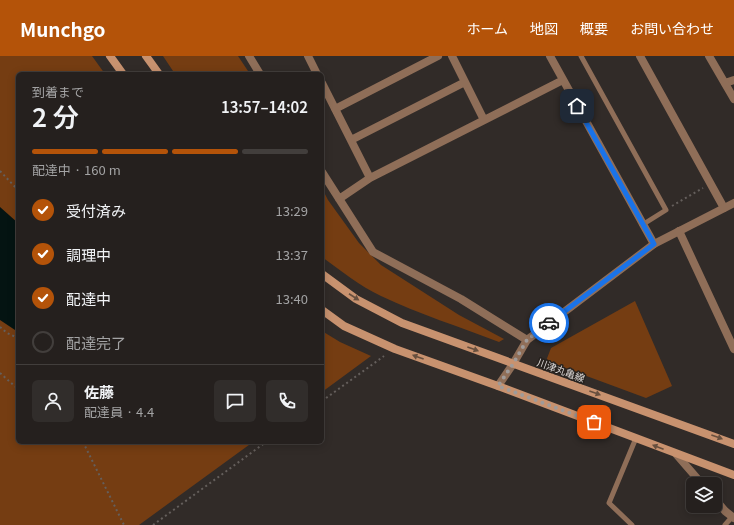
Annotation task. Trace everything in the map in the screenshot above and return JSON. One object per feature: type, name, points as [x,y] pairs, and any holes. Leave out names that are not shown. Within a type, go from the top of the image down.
[{"type":"main road","points":[[110,56],[122,72]]},
{"type":"main road","points":[[146,56],[158,72]]},
{"type":"main road","name":"川津丸亀線","points":[[324,275],[356,298],[402,323],[734,444]]},
{"type":"main road","points":[[324,311],[344,326],[395,349],[498,386],[734,476]]},
{"type":"street","points":[[249,56],[259,72]]},
{"type":"street","points":[[308,56],[316,72]]},
{"type":"street","points":[[335,109],[438,56]]},
{"type":"street","points":[[452,56],[484,120]]},
{"type":"street","points":[[550,56],[642,225],[654,244]]},
{"type":"street","points":[[640,56],[724,208]]},
{"type":"street","points":[[709,56],[734,99]]},
{"type":"street","points":[[339,199],[370,178],[563,80]]},
{"type":"street","points":[[725,83],[734,80]]},
{"type":"street","points":[[351,140],[464,82]]},
{"type":"street","points":[[324,87],[370,178]]},
{"type":"street","points":[[324,175],[373,252],[461,299],[527,340]]},
{"type":"street","points":[[498,386],[527,340],[654,244],[734,203]]},
{"type":"street","points":[[679,231],[734,349]]},
{"type":"street","points":[[676,454],[696,477]]},
{"type":"street","points":[[722,507],[733,517]]},
{"type":"lane","points":[[581,56],[665,209],[642,225]]},
{"type":"lane","points":[[632,525],[609,503],[636,438]]},
{"type":"lane","points":[[725,525],[733,517]]},
{"type":"path","points":[[0,171],[16,188]]},
{"type":"path","points":[[665,209],[711,184]]},
{"type":"path","points":[[0,327],[7,333],[16,337]]},
{"type":"path","points":[[324,400],[384,356]]},
{"type":"path","points":[[0,373],[16,388]]},
{"type":"path","points":[[84,444],[124,525]]},
{"type":"path","points":[[153,525],[263,444]]},
{"type":"shaded area","points":[[0,56],[92,56],[104,72],[16,72],[16,444],[250,444],[139,525],[0,525]]},
{"type":"shaded area","points":[[163,56],[238,56],[249,72],[174,72]]},
{"type":"shaded area","points":[[324,192],[328,200],[359,243],[381,265],[459,315],[504,339],[499,342],[425,315],[381,296],[351,278],[324,258]]},
{"type":"shaded area","points":[[0,207],[16,221],[16,331],[0,320]]},
{"type":"shaded area","points":[[635,301],[672,386],[646,398],[546,361],[551,348]]},
{"type":"shaded area","points":[[324,332],[340,342],[371,356],[324,391]]},
{"type":"way so far","points":[[549,323],[527,340],[498,386],[594,422]]},
{"type":"route","points":[[549,323],[654,244],[642,225],[577,106]]}]
